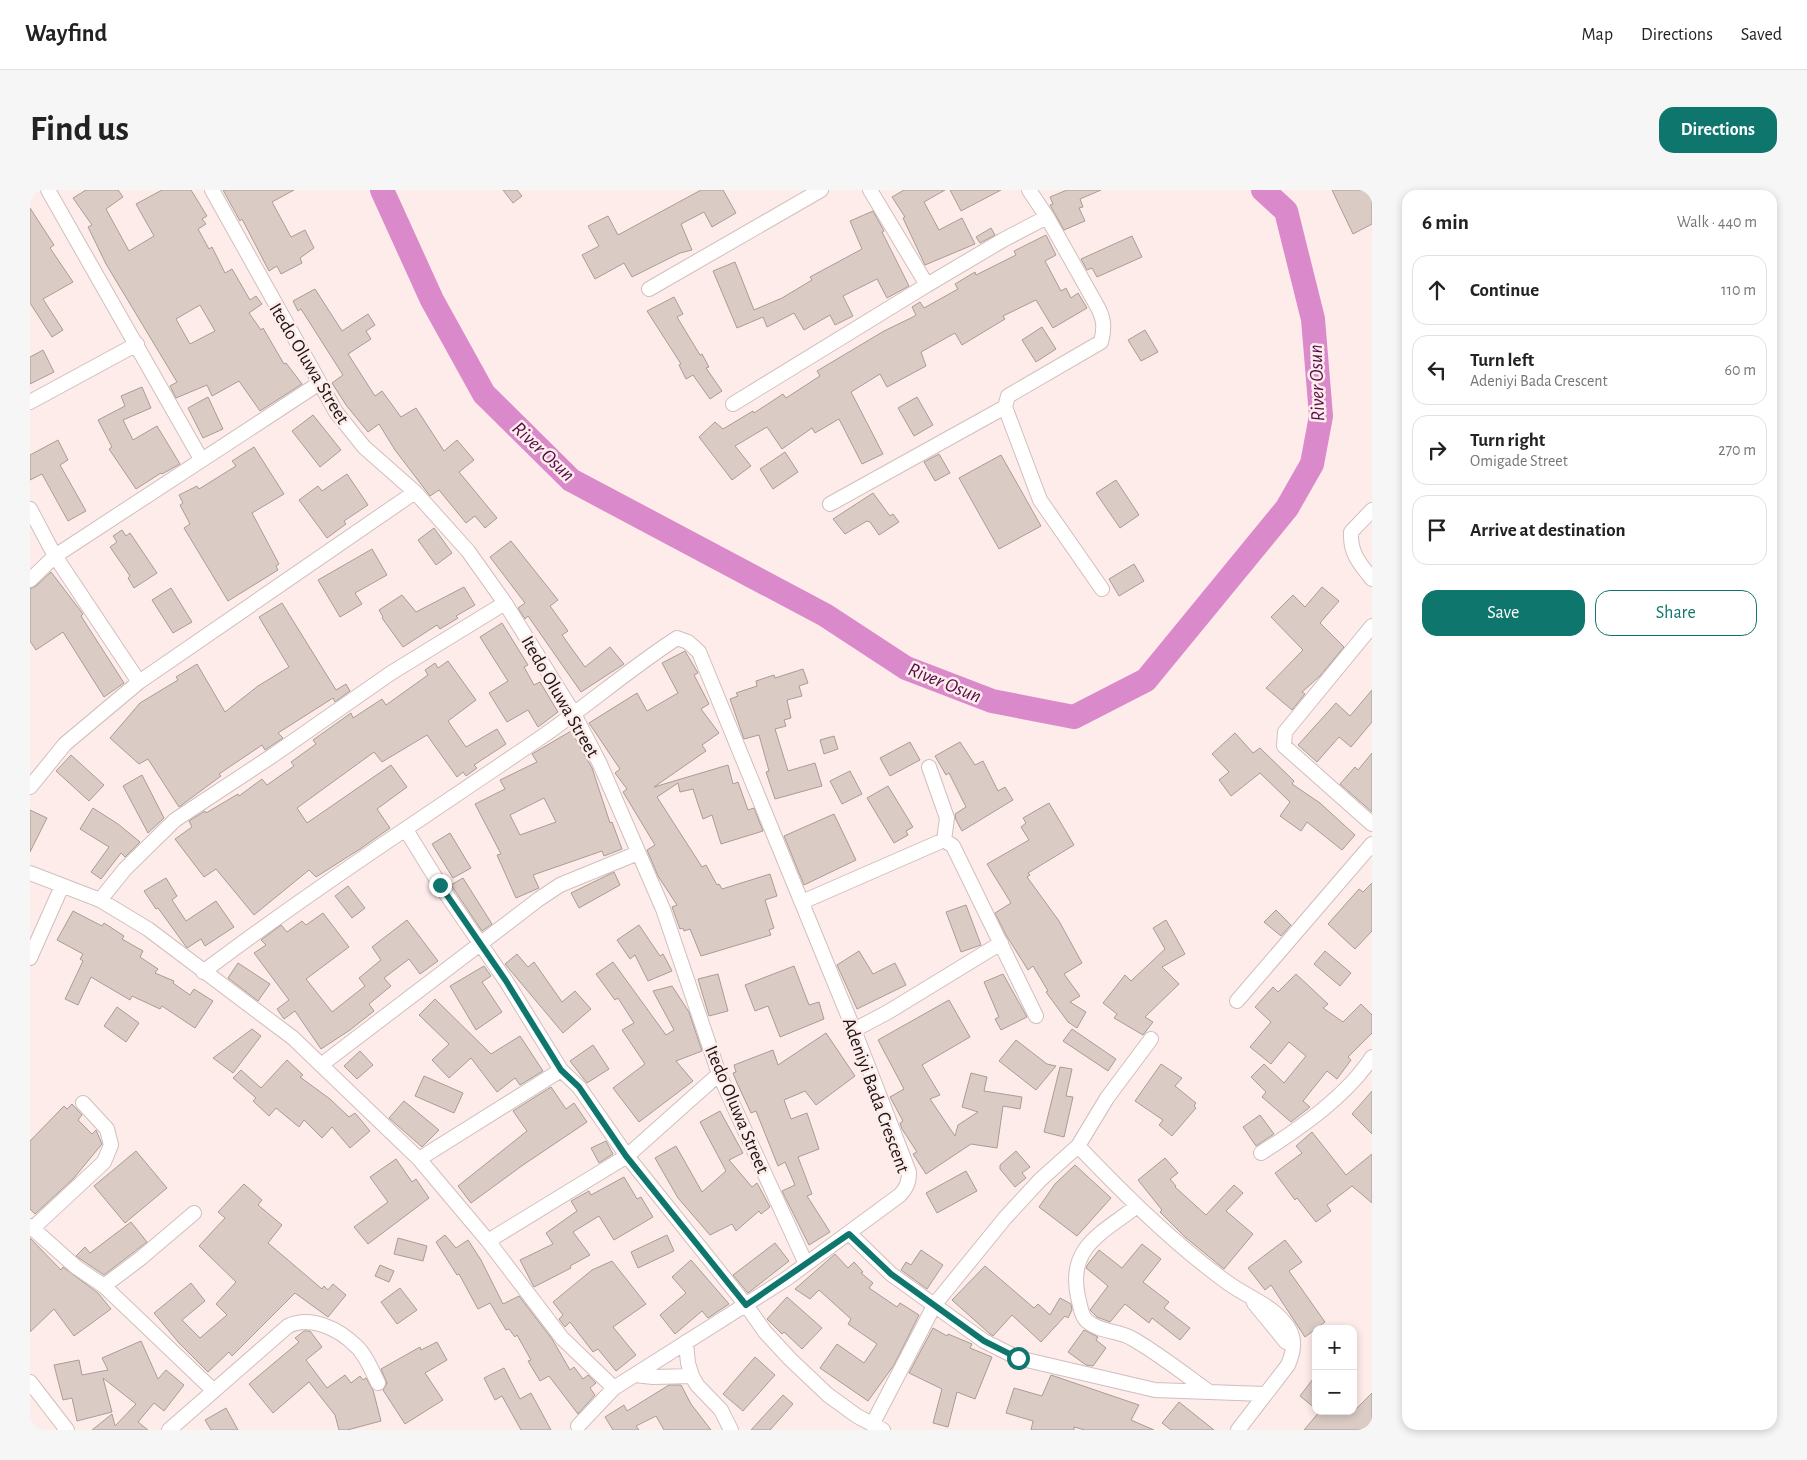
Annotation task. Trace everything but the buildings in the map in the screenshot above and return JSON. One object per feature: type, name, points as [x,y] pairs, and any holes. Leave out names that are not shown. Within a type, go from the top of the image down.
[{"type":"street","points":[[48,190],[201,459]]},
{"type":"street","name":"Itedo Oluwa Street","points":[[212,190],[318,384],[336,412],[364,446],[415,492],[468,550],[505,603],[574,714],[600,764],[663,908],[719,1074],[806,1264]]},
{"type":"street","points":[[648,289],[821,190]]},
{"type":"street","points":[[870,190],[927,285]]},
{"type":"street","points":[[1029,190],[1047,217],[1104,318],[1104,334],[1101,342],[1008,396],[1005,407],[1040,500],[1102,589]]},
{"type":"street","points":[[733,404],[927,285],[1047,217]]},
{"type":"street","points":[[30,402],[137,344]]},
{"type":"street","points":[[30,580],[55,556],[318,384]]},
{"type":"street","points":[[830,504],[1005,407]]},
{"type":"street","points":[[30,787],[65,744],[139,682],[415,492]]},
{"type":"street","points":[[30,509],[55,556],[139,682]]},
{"type":"street","points":[[1372,510],[1351,532],[1351,541],[1353,555],[1372,578]]},
{"type":"street","points":[[100,900],[125,868],[175,820],[272,756],[391,673],[505,603]]},
{"type":"street","points":[[1372,626],[1285,732],[1284,746],[1372,824]]},
{"type":"street","name":"Adeniyi Bada Crescent","points":[[574,714],[677,638],[688,642],[699,652],[854,1030],[909,1172],[907,1187],[849,1234],[746,1305],[614,1388],[578,1426]]},
{"type":"street","points":[[203,972],[318,887],[406,830],[574,714]]},
{"type":"street","points":[[929,767],[947,818],[944,840]]},
{"type":"street","points":[[406,830],[561,1070],[579,1087],[626,1156],[746,1305],[765,1332],[790,1359],[828,1394],[878,1427],[935,1304],[1005,1218],[1040,1180],[1078,1146],[1106,1098],[1151,1039]]},
{"type":"street","points":[[802,902],[944,840]]},
{"type":"street","points":[[944,840],[953,846],[1036,1016]]},
{"type":"street","points":[[1237,1001],[1372,844]]},
{"type":"street","points":[[321,1065],[538,899],[560,885],[638,853]]},
{"type":"street","points":[[30,873],[100,900],[148,929],[292,1038],[419,1159],[488,1241],[562,1338],[614,1388]]},
{"type":"street","points":[[30,958],[62,886]]},
{"type":"street","points":[[854,1030],[888,1012],[1001,943]]},
{"type":"street","points":[[1261,1153],[1288,1136],[1335,1098],[1372,1057]]},
{"type":"street","points":[[419,1159],[561,1070]]},
{"type":"street","points":[[488,1241],[626,1156],[719,1074]]},
{"type":"street","points":[[83,1103],[107,1130],[111,1145],[104,1162],[32,1227],[76,1267],[104,1286],[214,1391]]},
{"type":"street","points":[[1078,1146],[1137,1206],[1228,1283],[1273,1311],[1290,1330],[1293,1353],[1288,1365],[1238,1430]]},
{"type":"street","points":[[1137,1206],[1085,1246],[1079,1256],[1076,1268],[1076,1287],[1081,1309],[1086,1320],[1105,1331],[1130,1337],[1164,1358],[1208,1391]]},
{"type":"street","points":[[104,1286],[141,1258],[194,1213]]},
{"type":"street","points":[[849,1234],[891,1274],[984,1341],[1018,1358],[1155,1390],[1264,1394]]},
{"type":"street","points":[[169,1430],[288,1326],[297,1322],[320,1323],[357,1346],[378,1384]]},
{"type":"street","points":[[686,1342],[688,1363],[692,1376],[721,1410],[731,1430]]},
{"type":"street","points":[[635,1375],[653,1378],[692,1376]]},
{"type":"street","points":[[30,1382],[67,1430]]},
{"type":"waterway","name":"River Osun","points":[[382,190],[432,300],[484,394],[571,480],[825,615],[906,668],[992,701],[1074,717],[1146,680],[1287,508],[1312,464],[1321,416],[1313,319],[1286,211],[1263,190]]},
{"type":"route","points":[[440,885],[506,981],[561,1070],[579,1087],[626,1156],[746,1305],[849,1234],[891,1274],[984,1341],[1018,1358]]}]
